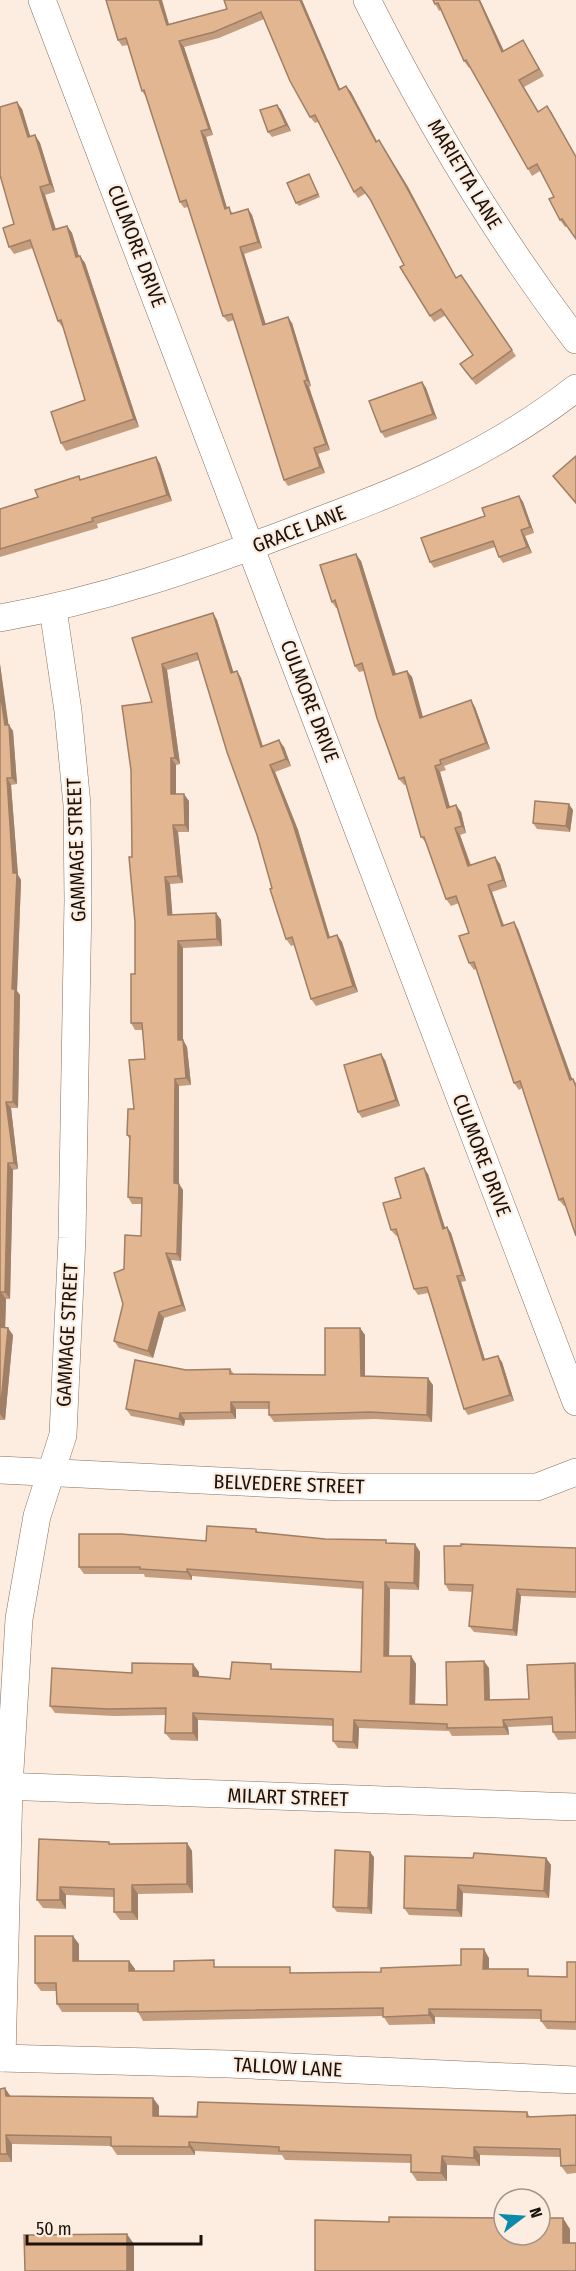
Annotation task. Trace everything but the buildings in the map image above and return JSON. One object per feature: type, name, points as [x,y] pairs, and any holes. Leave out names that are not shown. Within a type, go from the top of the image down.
[{"type":"street","name":"CULMORE DRIVE","points":[[42,0],[252,546],[576,1402]]},
{"type":"street","name":"MARIETTA LANE","points":[[367,0],[404,73],[469,186],[538,291],[576,340]]},
{"type":"street","name":"GRACE LANE","points":[[0,618],[53,609],[159,580],[395,492],[455,466],[543,414],[576,388]]},
{"type":"street","name":"GAMMAGE STREET","points":[[1,2058],[5,1786],[19,1619],[37,1516],[63,1435],[71,1250],[78,900],[77,805],[68,711],[53,609]]},
{"type":"street","name":"BELVEDERE STREET","points":[[0,1470],[341,1487],[537,1487],[576,1472]]},
{"type":"street","name":"MILART STREET","points":[[5,1786],[576,1807]]},
{"type":"street","name":"TALLOW LANE","points":[[1,2058],[228,2064],[576,2080]]}]
